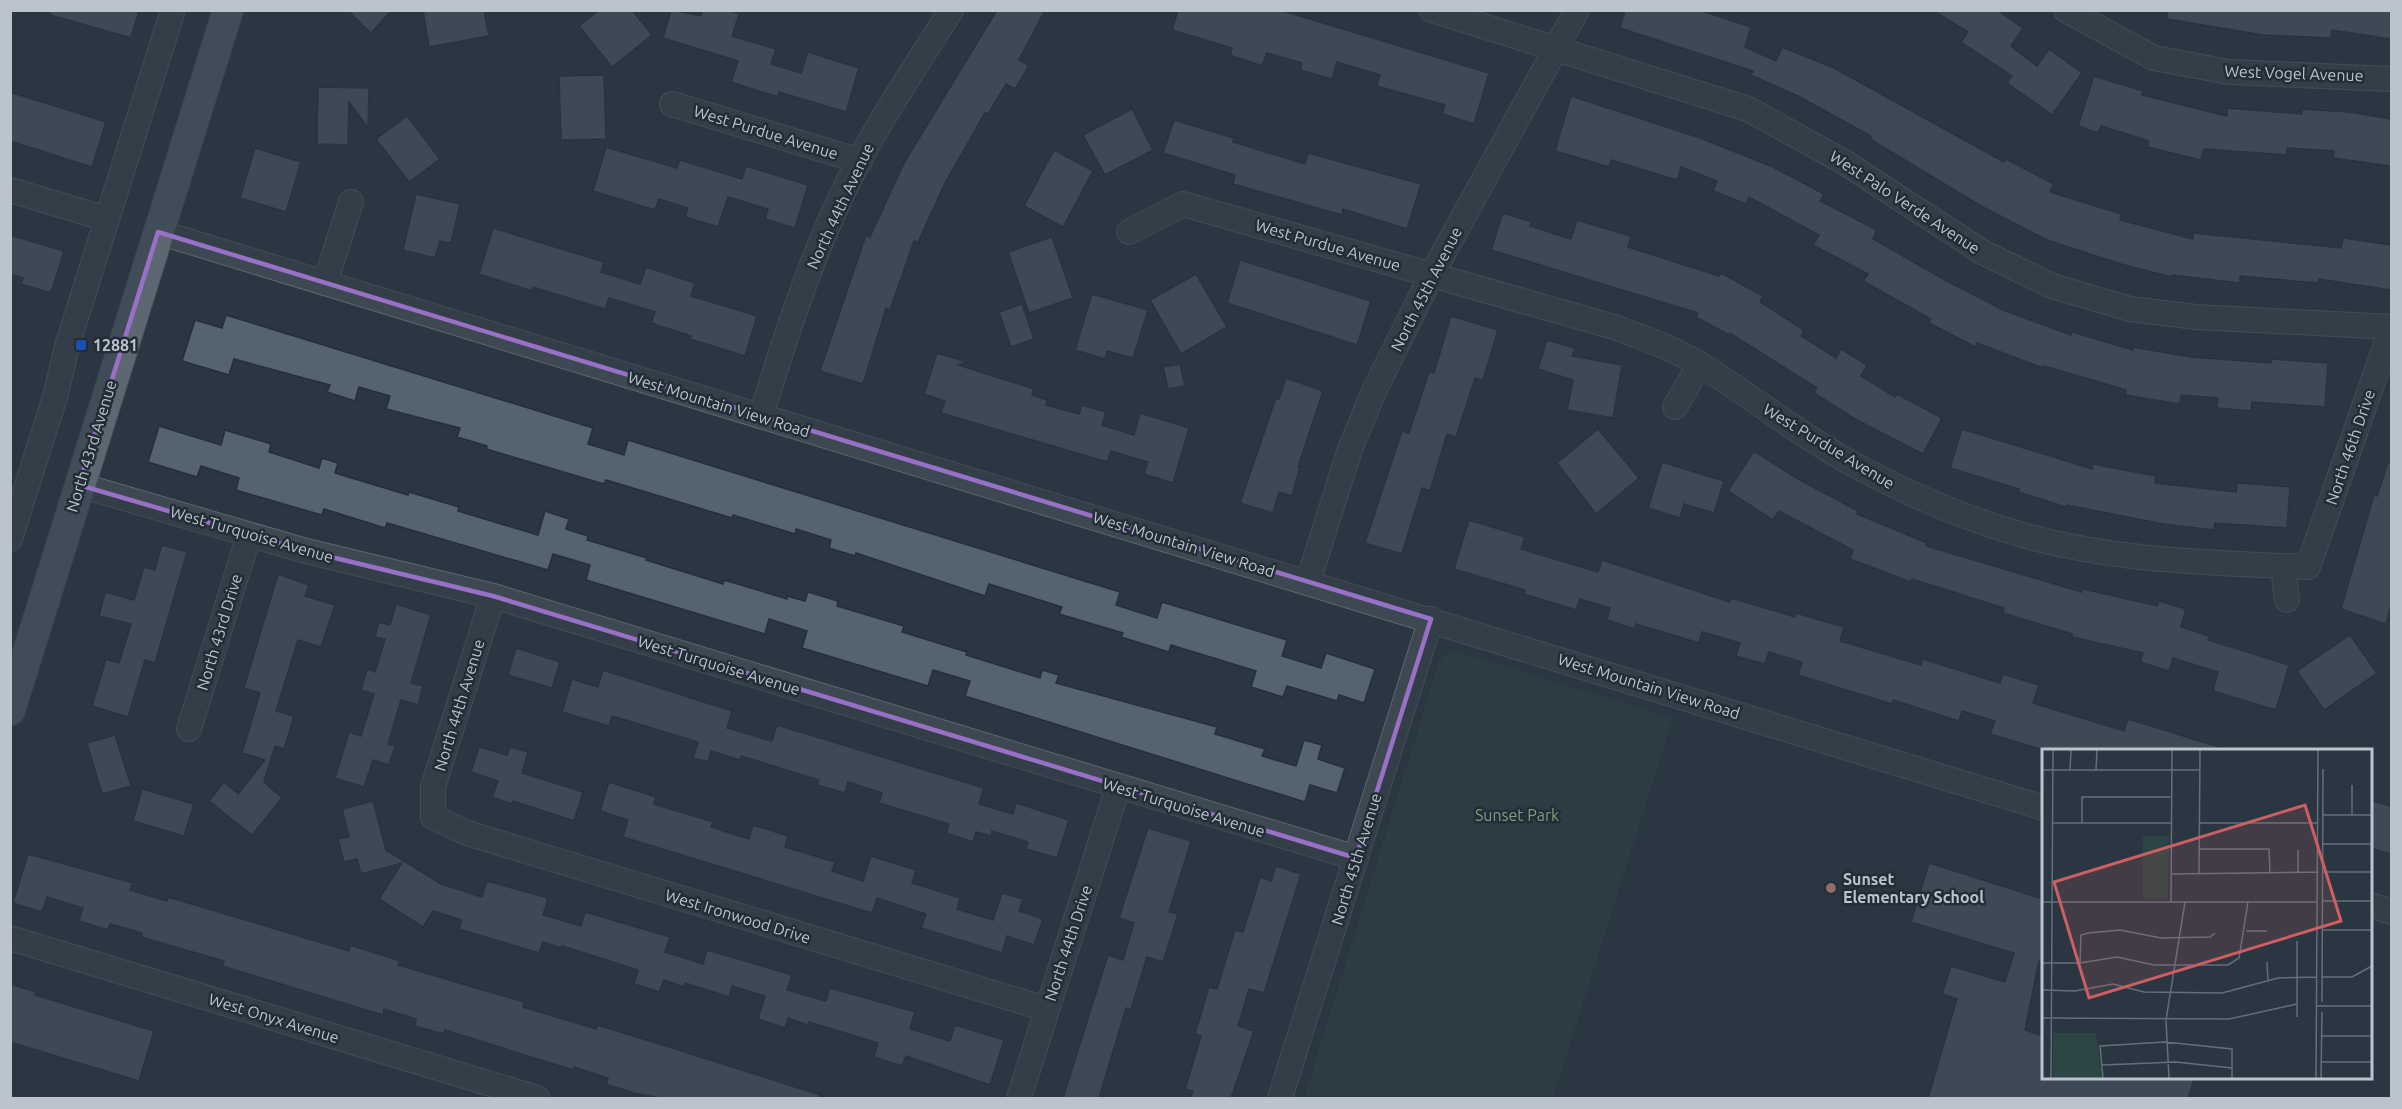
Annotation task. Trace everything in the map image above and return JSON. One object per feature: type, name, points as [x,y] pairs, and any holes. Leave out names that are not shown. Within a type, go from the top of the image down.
[{"type":"main road","name":"North 43rd Avenue","points":[[10,710],[228,10]]},
{"type":"street","points":[[10,539],[21,468],[107,219],[173,10]]},
{"type":"street","name":"North 44th Avenue","points":[[761,416],[800,296],[822,239],[860,162],[951,10]]},
{"type":"street","name":"West Palo Verde Avenue","points":[[1432,10],[1748,109],[1844,162],[1982,252],[2052,286],[2130,309],[2196,317],[2391,327]]},
{"type":"street","name":"North 45th Avenue","points":[[1308,582],[1361,421],[1432,274],[1577,10]]},
{"type":"street","name":"West Vogel Avenue","points":[[2066,10],[2154,58],[2229,72],[2391,79]]},
{"type":"street","name":"West Purdue Avenue","points":[[672,104],[860,162]]},
{"type":"street","points":[[10,190],[107,219]]},
{"type":"street","points":[[325,283],[351,202]]},
{"type":"street","name":"West Purdue Avenue","points":[[1129,232],[1183,204],[1614,327],[1660,344],[1700,364],[1847,461],[1899,488],[1956,513],[2017,534],[2126,555],[2308,567]]},
{"type":"street","name":"West Mountain View Road","points":[[158,232],[1431,619],[2042,808]]},
{"type":"street","name":"North 46th Drive","points":[[2308,567],[2391,327]]},
{"type":"street","points":[[1675,407],[1700,364]]},
{"type":"street","name":"West Turquoise Avenue","points":[[79,485],[249,535],[493,596],[1356,858]]},
{"type":"street","name":"North 43rd Drive","points":[[189,729],[249,535]]},
{"type":"street","points":[[2283,566],[2287,600]]},
{"type":"street","name":"North 44th Avenue","points":[[433,817],[433,787],[493,596]]},
{"type":"street","name":"North 45th Avenue","points":[[1280,1098],[1431,619]]},
{"type":"street","name":"North 44th Drive","points":[[1018,1098],[1118,787]]},
{"type":"street","name":"West Ironwood Drive","points":[[433,817],[467,833],[1046,1009]]},
{"type":"street","points":[[2372,906],[2391,912]]},
{"type":"street","name":"West Onyx Avenue","points":[[10,938],[537,1098]]},
{"type":"highlighted area","points":[[158,232],[1431,619],[1356,858],[493,596],[306,551],[79,485]]},
{"type":"green space","name":"Sunset Park","points":[[1455,651],[1673,718],[1553,1098],[1304,1098],[1436,671],[1444,657]]},
{"type":"building","points":[[51,10],[139,10],[131,38],[50,15]]},
{"type":"building","points":[[347,10],[392,10],[371,33]]},
{"type":"building","points":[[423,10],[484,10],[489,36],[429,47]]},
{"type":"building","points":[[599,10],[632,10],[652,35],[612,67],[579,26]]},
{"type":"building","points":[[671,10],[701,16],[703,10],[728,10],[739,14],[732,36],[776,49],[771,64],[801,73],[808,52],[859,68],[846,112],[779,92],[778,97],[731,82],[738,61],[663,38]]},
{"type":"building","points":[[997,10],[1045,10],[1019,60],[1029,66],[1015,89],[1006,84],[988,114],[985,113],[945,183],[918,242],[914,241],[890,310],[886,308],[863,384],[820,371],[866,235],[870,237],[904,163]]},
{"type":"building","points":[[1178,10],[1280,10],[1489,73],[1474,124],[1442,114],[1445,105],[1377,86],[1380,75],[1337,62],[1332,79],[1300,70],[1302,63],[1267,53],[1262,66],[1230,55],[1232,48],[1172,30]]},
{"type":"building","points":[[1625,10],[1699,10],[1751,27],[1745,47],[1776,61],[1782,47],[1834,68],[2004,162],[2006,159],[2054,184],[2050,192],[2121,214],[2120,220],[2193,239],[2194,233],[2341,248],[2343,238],[2391,245],[2391,290],[2319,279],[2318,283],[2240,276],[2240,283],[2172,275],[2171,277],[2121,264],[2047,240],[1981,206],[1870,139],[1871,136],[1800,97],[1751,75],[1753,71],[1620,28]]},
{"type":"building","points":[[1932,10],[1997,10],[2023,28],[2011,46],[2037,66],[2049,49],[2082,73],[2052,115],[2007,83],[2012,76],[1961,42],[1968,32]]},
{"type":"building","points":[[2168,10],[2391,10],[2391,39],[2332,30],[2331,38],[2263,35],[2167,19]]},
{"type":"building","points":[[604,75],[606,139],[561,140],[559,76]]},
{"type":"building","points":[[2094,76],[2143,91],[2142,95],[2227,116],[2227,108],[2302,114],[2302,109],[2349,112],[2391,119],[2391,166],[2333,158],[2334,151],[2287,148],[2287,155],[2204,149],[2201,160],[2147,147],[2149,141],[2101,126],[2098,133],[2078,126]]},
{"type":"building","points":[[318,87],[369,88],[368,128],[349,102],[348,145],[317,144]]},
{"type":"building","points":[[10,92],[106,122],[92,167],[10,141]]},
{"type":"building","points":[[1571,96],[1700,138],[1773,167],[1824,194],[1820,201],[1877,230],[1873,239],[1945,280],[2003,310],[2071,335],[2072,332],[2133,350],[2133,347],[2190,357],[2271,363],[2271,359],[2328,363],[2325,407],[2252,402],[2251,411],[2217,408],[2218,398],[2181,395],[2180,404],[2125,395],[2126,390],[2044,366],[2043,368],[1977,343],[1976,347],[1929,323],[1931,319],[1863,281],[1868,274],[1813,245],[1819,235],[1749,197],[1746,204],[1713,191],[1717,181],[1681,167],[1677,180],[1611,160],[1609,167],[1555,151]]},
{"type":"building","points":[[1132,109],[1153,150],[1105,175],[1083,135]]},
{"type":"building","points":[[407,116],[440,159],[409,182],[376,139]]},
{"type":"building","points":[[1174,120],[1234,138],[1233,142],[1305,164],[1308,153],[1421,184],[1407,229],[1343,209],[1342,215],[1233,184],[1235,175],[1163,153]]},
{"type":"building","points":[[606,147],[677,168],[680,160],[742,179],[746,166],[808,185],[795,228],[765,219],[768,209],[728,197],[718,227],[685,217],[688,208],[659,199],[655,210],[593,191]]},
{"type":"building","points":[[255,148],[301,162],[286,212],[240,198]]},
{"type":"building","points":[[1054,150],[1093,171],[1063,227],[1024,206]]},
{"type":"building","points":[[416,194],[460,204],[451,243],[440,241],[435,258],[403,250]]},
{"type":"building","points":[[1503,213],[1532,222],[1530,226],[1571,239],[1577,220],[1631,236],[1628,247],[1719,276],[1721,273],[1763,296],[1760,302],[1804,330],[1801,336],[1836,358],[1841,349],[1867,365],[1861,376],[1895,397],[1897,394],[1942,418],[1923,454],[1855,419],[1814,393],[1817,388],[1730,333],[1729,335],[1696,317],[1698,313],[1491,250]]},
{"type":"building","points":[[493,228],[604,262],[601,272],[640,284],[646,267],[695,283],[691,296],[757,316],[745,356],[690,339],[691,336],[651,323],[655,312],[609,298],[605,309],[533,287],[532,291],[479,274]]},
{"type":"building","points":[[10,235],[64,251],[51,293],[21,284],[23,278],[10,274]]},
{"type":"building","points":[[1052,237],[1073,298],[1029,313],[1008,252]]},
{"type":"building","points":[[1240,260],[1371,301],[1357,345],[1227,303]]},
{"type":"building","points":[[1196,274],[1227,327],[1181,354],[1150,300]]},
{"type":"building","points":[[1092,294],[1148,310],[1133,358],[1107,351],[1105,359],[1075,350]]},
{"type":"building","points":[[1022,304],[1034,339],[1011,347],[999,312]]},
{"type":"building","points":[[226,315],[593,428],[588,444],[624,455],[628,440],[1120,592],[1116,605],[1157,618],[1162,602],[1287,640],[1282,656],[1321,668],[1326,653],[1375,669],[1364,703],[1339,695],[1337,701],[1287,686],[1283,697],[1251,687],[1256,671],[1171,645],[1169,652],[1121,637],[1123,633],[1059,614],[1062,607],[989,584],[985,596],[856,553],[855,556],[829,548],[831,540],[796,529],[795,534],[733,515],[732,518],[606,480],[604,484],[486,449],[487,446],[457,437],[460,428],[386,409],[390,396],[359,387],[355,401],[327,392],[330,385],[234,359],[229,375],[182,361],[195,320],[222,328]]},
{"type":"building","points":[[1451,316],[1498,330],[1483,380],[1475,378],[1456,437],[1447,434],[1430,491],[1422,488],[1402,554],[1365,543],[1402,431],[1409,433],[1429,372],[1434,373]]},
{"type":"building","points":[[1547,340],[1575,348],[1572,356],[1622,365],[1613,418],[1567,410],[1573,380],[1538,369]]},
{"type":"building","points":[[937,353],[967,362],[958,365],[1034,389],[1032,395],[1047,400],[1046,405],[1079,414],[1082,405],[1106,412],[1102,425],[1134,435],[1140,413],[1189,428],[1173,483],[1144,474],[1148,462],[1111,451],[1107,462],[941,413],[945,401],[924,394]]},
{"type":"building","points":[[1180,364],[1185,386],[1168,389],[1163,367]]},
{"type":"building","points":[[1286,378],[1323,391],[1298,467],[1300,467],[1292,496],[1279,492],[1273,513],[1240,503],[1276,398],[1279,399]]},
{"type":"building","points":[[159,426],[221,445],[225,430],[271,444],[269,452],[319,468],[322,458],[338,463],[335,473],[408,495],[409,492],[459,507],[458,511],[538,535],[545,511],[569,519],[566,529],[588,536],[587,540],[647,558],[646,560],[723,584],[724,580],[787,599],[787,596],[805,601],[808,592],[838,601],[837,606],[904,626],[902,632],[967,652],[966,655],[1040,678],[1042,670],[1059,675],[1056,683],[1217,727],[1215,734],[1265,749],[1262,756],[1296,766],[1304,740],[1322,745],[1318,759],[1345,768],[1337,793],[1310,785],[1305,802],[965,696],[970,681],[933,670],[928,686],[802,648],[807,631],[769,619],[765,634],[586,580],[590,565],[553,554],[548,570],[387,523],[385,528],[324,509],[322,515],[256,496],[236,490],[239,478],[201,466],[197,477],[148,462]]},
{"type":"building","points":[[1598,429],[1639,478],[1596,514],[1557,463]]},
{"type":"building","points":[[1962,429],[2092,469],[2093,464],[2156,476],[2155,483],[2236,492],[2237,483],[2290,487],[2287,528],[2215,523],[2214,530],[2163,524],[2067,505],[2066,507],[2018,492],[2019,489],[1950,468]]},
{"type":"building","points":[[1754,451],[1798,479],[1858,511],[1857,514],[1927,543],[1926,546],[2082,592],[2083,589],[2157,606],[2159,601],[2186,609],[2181,627],[2209,636],[2208,640],[2289,665],[2276,710],[2213,691],[2218,672],[2173,658],[2169,671],[2140,662],[2143,653],[2072,637],[2072,634],[2003,613],[2004,608],[1912,579],[1911,582],[1850,559],[1853,550],[1779,511],[1773,520],[1728,491]]},
{"type":"building","points":[[1662,462],[1724,481],[1714,513],[1684,504],[1680,518],[1648,508]]},
{"type":"building","points":[[2388,462],[2391,462],[2391,605],[2386,624],[2341,609],[2374,495],[2377,496]]},
{"type":"building","points":[[1469,520],[1525,537],[1521,549],[1598,572],[1602,560],[1730,602],[1731,598],[1795,617],[1796,613],[1844,627],[1840,641],[1921,665],[1923,659],[2000,683],[2003,674],[2039,685],[2033,703],[2124,731],[2128,719],[2219,747],[2219,749],[2042,749],[1990,734],[1995,721],[1962,711],[1959,721],[1893,700],[1892,704],[1798,675],[1802,662],[1769,652],[1765,664],[1736,656],[1740,643],[1702,632],[1699,643],[1636,624],[1635,629],[1607,620],[1610,608],[1580,599],[1576,610],[1524,594],[1525,590],[1454,569]]},
{"type":"building","points":[[162,545],[187,552],[155,663],[145,660],[128,717],[92,706],[106,659],[119,663],[131,624],[99,616],[105,592],[134,600],[144,567],[155,570]]},
{"type":"building","points":[[278,574],[309,585],[305,596],[335,605],[321,647],[298,640],[276,711],[294,716],[284,749],[275,746],[264,782],[282,798],[252,835],[209,801],[224,782],[238,794],[265,760],[242,753],[260,693],[244,688]]},
{"type":"building","points":[[396,604],[431,615],[411,683],[423,686],[418,705],[401,700],[388,744],[395,746],[389,765],[373,760],[364,787],[335,778],[349,732],[361,736],[374,694],[361,690],[367,669],[375,672],[385,639],[375,637],[379,622],[390,625]]},
{"type":"building","points":[[2350,635],[2377,673],[2324,710],[2297,671]]},
{"type":"building","points":[[516,648],[560,662],[552,688],[508,675]]},
{"type":"building","points":[[603,670],[732,711],[727,728],[772,741],[777,725],[984,788],[979,804],[1013,814],[1016,803],[1069,820],[1057,858],[1026,849],[1028,842],[992,831],[991,836],[976,832],[973,842],[946,833],[949,824],[879,803],[882,793],[848,782],[845,793],[817,785],[819,780],[741,756],[740,760],[711,751],[708,762],[693,758],[698,742],[612,716],[609,726],[562,712],[572,679],[598,687]]},
{"type":"building","points":[[115,735],[131,786],[102,794],[87,743]]},
{"type":"building","points":[[479,747],[507,755],[510,747],[528,752],[522,773],[583,792],[574,821],[513,801],[512,804],[492,797],[498,781],[471,772]]},
{"type":"building","points":[[609,782],[656,797],[654,804],[713,822],[711,827],[749,839],[753,825],[788,836],[785,847],[835,862],[832,871],[863,881],[871,856],[916,870],[912,883],[960,898],[957,909],[993,920],[1002,893],[1023,899],[1019,911],[1043,919],[1034,945],[1007,936],[1002,953],[921,928],[926,914],[877,898],[872,913],[623,837],[628,820],[600,811]]},
{"type":"building","points":[[142,789],[194,804],[184,836],[133,821]]},
{"type":"building","points":[[373,801],[386,850],[441,884],[482,897],[487,881],[548,898],[543,915],[581,926],[585,912],[670,937],[665,952],[703,964],[707,950],[792,975],[787,990],[826,1001],[830,988],[915,1012],[910,1029],[950,1041],[955,1025],[1004,1040],[990,1085],[906,1056],[902,1066],[874,1057],[878,1043],[809,1022],[808,1025],[788,1018],[785,1028],[758,1019],[765,996],[732,986],[729,997],[685,983],[684,987],[664,980],[659,992],[634,984],[638,970],[562,946],[561,948],[543,942],[539,953],[459,929],[462,920],[433,911],[423,927],[379,899],[402,863],[361,874],[357,859],[344,862],[338,839],[349,837],[342,809]]},
{"type":"building","points":[[2372,801],[2391,806],[2391,854],[2372,849]]},
{"type":"building","points":[[1148,828],[1191,841],[1169,912],[1178,914],[1163,962],[1147,957],[1131,1009],[1126,1008],[1099,1098],[1063,1098],[1108,955],[1123,960],[1134,923],[1119,918]]},
{"type":"building","points":[[28,854],[133,883],[130,890],[167,901],[168,897],[349,951],[350,945],[400,961],[398,965],[524,1002],[523,1007],[596,1029],[597,1025],[820,1095],[819,1098],[659,1098],[634,1093],[606,1084],[608,1078],[574,1067],[573,1070],[445,1030],[443,1034],[415,1026],[416,1019],[384,1009],[383,1015],[222,966],[224,961],[141,937],[142,933],[110,924],[108,930],[79,921],[83,908],[47,897],[42,912],[13,903]]},
{"type":"building","points":[[1929,863],[2042,899],[2042,962],[2039,961],[2025,1030],[2042,1036],[2042,1079],[2194,1079],[2188,1098],[1928,1098],[1957,999],[1942,994],[1951,966],[2005,982],[2014,953],[1911,922]]},
{"type":"building","points":[[1276,866],[1301,874],[1264,993],[1249,989],[1238,1026],[1254,1031],[1231,1098],[1190,1098],[1193,1091],[1185,1089],[1201,1036],[1195,1034],[1209,987],[1217,989],[1235,930],[1243,932],[1260,877],[1271,881]]},
{"type":"building","points":[[10,984],[36,992],[35,995],[154,1031],[139,1081],[10,1042]]},
{"type":"place","name":"12881","points":[[81,345]]},
{"type":"place","name":"Sunset Elementary School","points":[[1831,888]]}]
